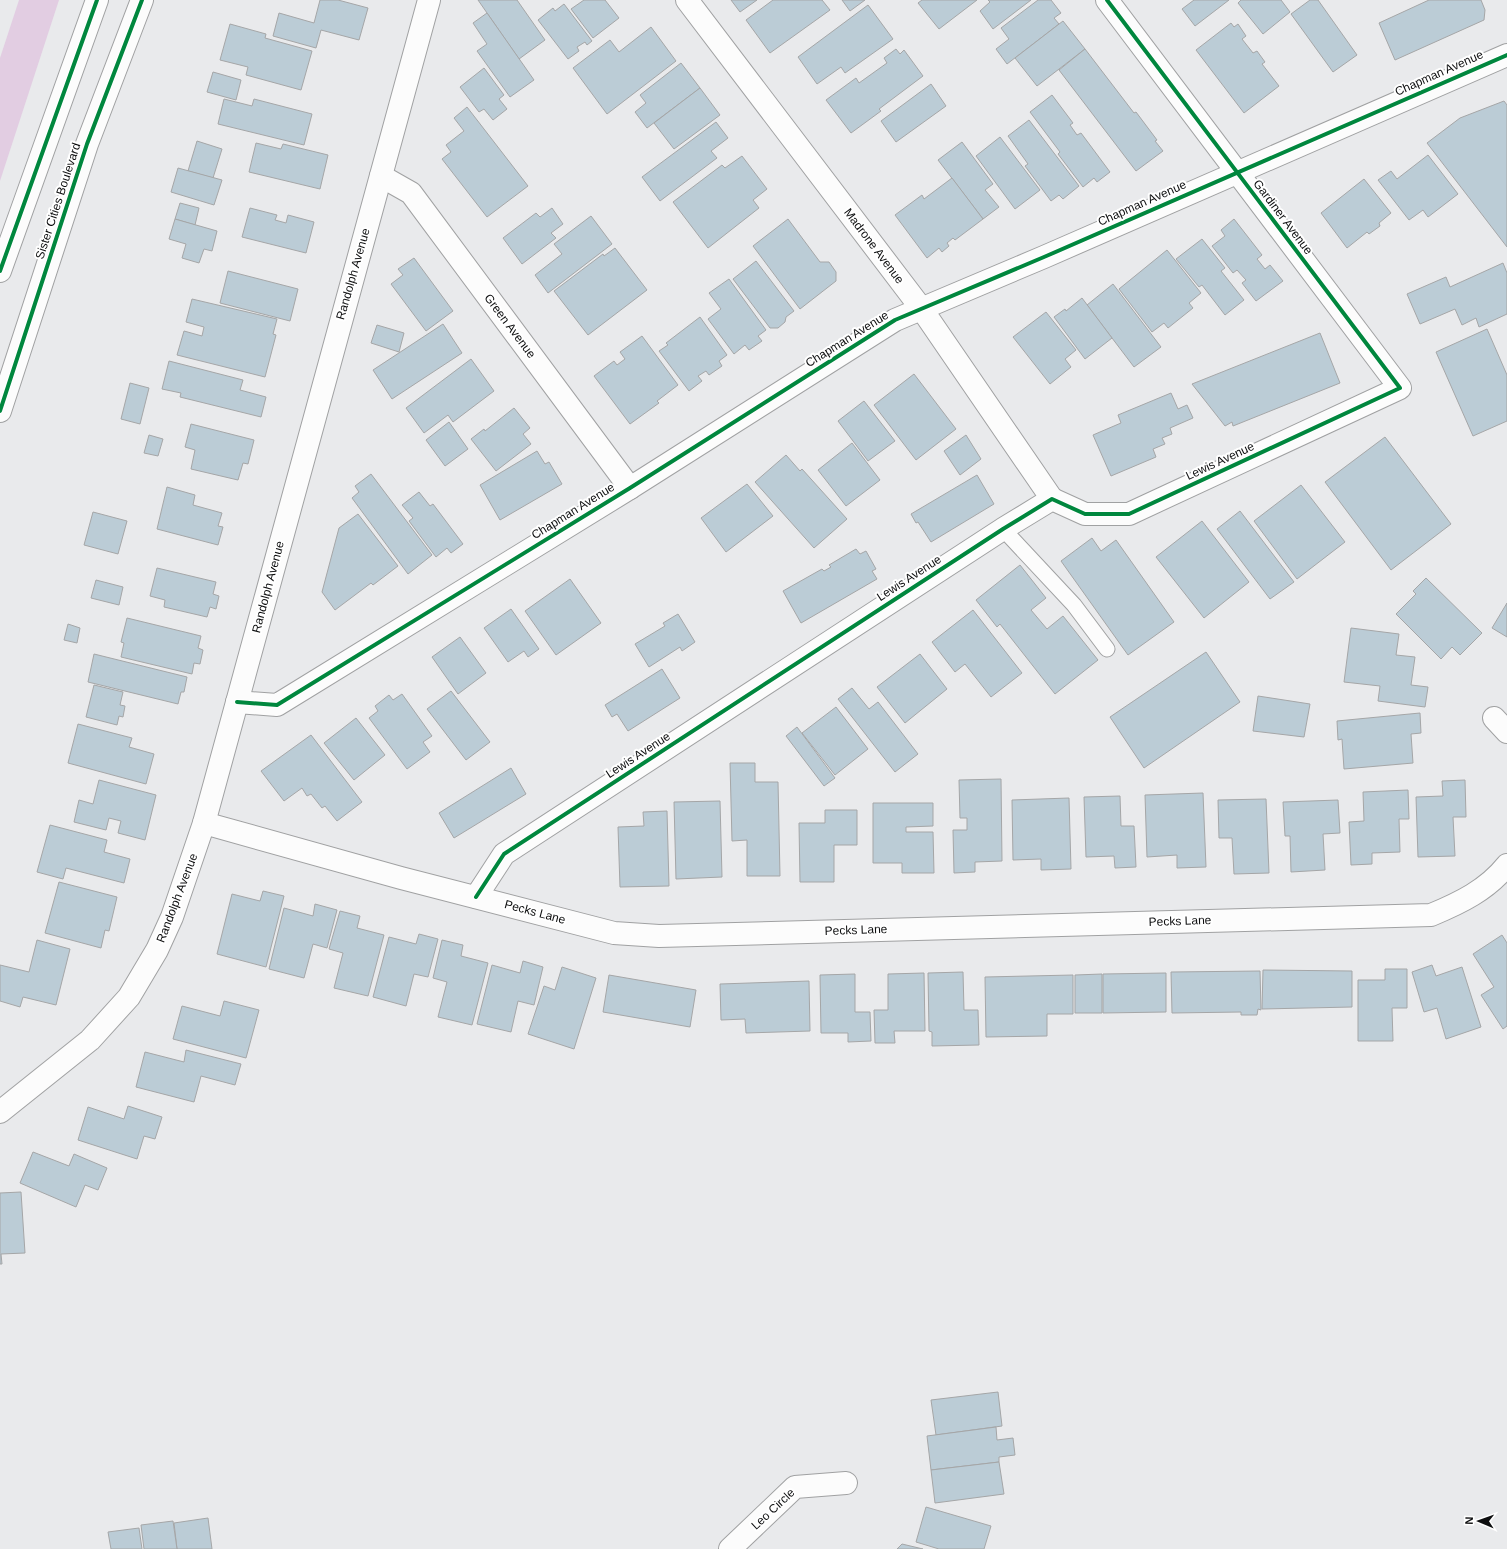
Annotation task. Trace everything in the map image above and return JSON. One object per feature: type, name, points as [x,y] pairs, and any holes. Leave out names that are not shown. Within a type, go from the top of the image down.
[{"type":"street","points":[[0,272],[97,0]]},
{"type":"street","name":"Sister Cities Boulevard","points":[[0,411],[87,144],[142,0]]},
{"type":"street","name":"Randolph Avenue","points":[[0,1112],[90,1040],[129,997],[157,950],[172,917],[204,823],[429,0]]},
{"type":"street","name":"Madrone Avenue","points":[[687,0],[920,308],[1052,499]]},
{"type":"street","name":"Gardiner Avenue","points":[[1108,0],[1400,388]]},
{"type":"street","name":"Chapman Avenue","points":[[237,702],[277,704],[630,488],[895,320],[920,308],[1044,257],[1507,55]]},
{"type":"street","name":"Green Avenue","points":[[381,176],[411,193],[630,488]]},
{"type":"street","name":"Lewis Avenue","points":[[476,897],[504,854],[1003,529],[1052,499],[1085,514],[1129,514],[1400,388]]},
{"type":"street","name":"Pecks Lane","points":[[204,823],[614,933],[659,936],[1431,915],[1468,899],[1500,874],[1507,865]]},
{"type":"street","name":"Leo Circle","points":[[730,1549],[795,1487],[846,1482]]},
{"type":"lane","points":[[1003,529],[1074,605],[1106,649]]},
{"type":"shaded area","points":[[19,0],[59,0],[0,181],[0,58]]},
{"type":"building","points":[[320,0],[338,0],[368,8],[359,40],[321,30],[316,48],[273,36],[279,13],[314,23]]},
{"type":"building","points":[[478,0],[517,0],[545,40],[519,59]]},
{"type":"building","points":[[584,0],[605,0],[619,18],[593,38],[571,9]]},
{"type":"building","points":[[731,0],[757,0],[740,12]]},
{"type":"building","points":[[773,0],[822,0],[830,10],[770,53],[746,20]]},
{"type":"building","points":[[842,0],[865,0],[850,11]]},
{"type":"building","points":[[922,0],[977,0],[939,29],[918,3]]},
{"type":"building","points":[[988,0],[1031,0],[993,29],[980,11],[990,2]]},
{"type":"building","points":[[1038,0],[1051,0],[1061,13],[1054,18],[1059,24],[1007,64],[996,49],[1009,39],[1001,28]]},
{"type":"building","points":[[1194,0],[1229,0],[1195,26],[1182,9]]},
{"type":"building","points":[[1241,0],[1281,0],[1290,12],[1263,34],[1238,3]]},
{"type":"building","points":[[1310,0],[1318,0],[1357,55],[1333,72],[1291,14]]},
{"type":"building","points":[[1429,0],[1481,0],[1485,10],[1484,20],[1395,60],[1379,23]]},
{"type":"building","points":[[564,4],[592,41],[587,45],[585,42],[577,47],[579,51],[568,59],[538,20],[553,8],[555,11]]},
{"type":"building","points":[[868,5],[893,39],[845,73],[841,67],[817,84],[798,57]]},
{"type":"building","points":[[487,13],[534,80],[510,97],[477,51],[487,44],[473,23]]},
{"type":"building","points":[[1063,21],[1085,49],[1037,86],[1015,58]]},
{"type":"building","points":[[1231,23],[1234,27],[1238,24],[1246,36],[1242,39],[1253,53],[1257,51],[1265,62],[1262,64],[1279,86],[1244,113],[1196,50]]},
{"type":"building","points":[[230,24],[266,34],[265,38],[312,51],[301,90],[246,75],[248,67],[220,60]]},
{"type":"building","points":[[651,27],[676,61],[607,114],[573,68],[610,40],[619,52]]},
{"type":"building","points":[[896,49],[900,54],[904,50],[923,76],[879,109],[881,111],[851,133],[826,100],[856,78],[859,83],[887,63],[884,58]]},
{"type":"building","points":[[1085,49],[1134,113],[1136,112],[1157,140],[1155,141],[1163,151],[1136,171],[1059,70]]},
{"type":"building","points":[[681,63],[700,88],[647,128],[635,112],[646,103],[640,95]]},
{"type":"building","points":[[484,68],[504,95],[499,99],[507,109],[493,120],[484,109],[479,112],[460,87]]},
{"type":"building","points":[[213,72],[241,80],[236,100],[207,92]]},
{"type":"building","points":[[931,84],[946,106],[896,142],[881,121]]},
{"type":"building","points":[[700,88],[720,115],[674,149],[654,123]]},
{"type":"building","points":[[1052,95],[1073,123],[1070,125],[1077,135],[1081,133],[1110,172],[1097,182],[1094,178],[1083,187],[1058,154],[1060,152],[1030,112]]},
{"type":"building","points":[[224,99],[252,106],[254,99],[312,114],[304,145],[218,124]]},
{"type":"building","points":[[1504,101],[1507,105],[1507,247],[1427,143],[1460,118]]},
{"type":"building","points":[[467,107],[528,186],[487,217],[442,159],[451,152],[446,145],[464,131],[454,118]]},
{"type":"building","points":[[1029,120],[1079,186],[1063,199],[1059,195],[1051,201],[1025,166],[1028,164],[1008,136]]},
{"type":"building","points":[[716,122],[728,138],[711,151],[717,158],[660,201],[642,177]]},
{"type":"building","points":[[1000,137],[1040,190],[1015,209],[976,156]]},
{"type":"building","points":[[197,141],[222,149],[213,178],[188,171]]},
{"type":"building","points":[[962,142],[993,184],[985,190],[999,207],[983,219],[938,160]]},
{"type":"building","points":[[256,143],[281,149],[283,144],[328,155],[320,189],[249,172]]},
{"type":"building","points":[[1428,155],[1458,194],[1428,217],[1423,210],[1409,220],[1378,180],[1391,171],[1397,179]]},
{"type":"building","points":[[742,156],[767,189],[753,200],[759,208],[708,248],[673,202],[722,165],[725,168]]},
{"type":"building","points":[[178,168],[222,180],[214,205],[171,192]]},
{"type":"building","points":[[952,178],[983,219],[955,240],[953,238],[947,243],[949,246],[942,252],[939,248],[927,258],[895,215],[922,195],[924,199]]},
{"type":"building","points":[[1364,179],[1391,213],[1379,223],[1380,226],[1369,234],[1367,232],[1347,248],[1321,213]]},
{"type":"building","points":[[180,203],[199,208],[195,225],[175,219]]},
{"type":"building","points":[[250,208],[277,215],[275,220],[286,223],[288,215],[314,222],[306,253],[242,237]]},
{"type":"building","points":[[552,208],[563,224],[551,233],[556,238],[522,264],[503,238],[536,213],[540,217]]},
{"type":"building","points":[[591,216],[612,244],[548,293],[535,275],[562,254],[554,244]]},
{"type":"building","points":[[175,219],[217,231],[212,251],[204,249],[199,263],[182,258],[186,244],[169,239]]},
{"type":"building","points":[[788,219],[820,262],[829,262],[836,272],[836,281],[800,309],[753,246]]},
{"type":"building","points":[[1234,219],[1262,255],[1257,259],[1265,269],[1270,265],[1283,281],[1256,301],[1242,283],[1246,280],[1237,270],[1233,273],[1212,246],[1225,236],[1221,230]]},
{"type":"building","points":[[1202,239],[1225,268],[1221,271],[1244,300],[1225,315],[1202,285],[1199,287],[1176,259]]},
{"type":"building","points":[[615,248],[647,290],[588,335],[554,291],[603,254],[604,256]]},
{"type":"building","points":[[1167,250],[1201,293],[1189,303],[1193,308],[1168,328],[1164,323],[1152,332],[1119,289]]},
{"type":"building","points":[[414,258],[453,311],[426,331],[391,284],[403,275],[398,269]]},
{"type":"building","points":[[756,261],[794,311],[786,317],[785,322],[778,328],[770,328],[733,279]]},
{"type":"building","points":[[1503,263],[1507,273],[1507,314],[1479,327],[1476,318],[1462,325],[1455,309],[1420,324],[1407,294],[1446,277],[1450,287]]},
{"type":"building","points":[[228,271],[298,289],[290,321],[220,303]]},
{"type":"building","points":[[729,279],[766,330],[758,336],[762,341],[749,350],[745,345],[734,354],[708,319],[721,309],[709,293]]},
{"type":"building","points":[[1113,284],[1161,347],[1134,367],[1087,305]]},
{"type":"building","points":[[1082,298],[1112,338],[1085,359],[1054,317],[1065,309],[1066,311]]},
{"type":"building","points":[[192,299],[277,319],[273,334],[276,335],[265,377],[177,355],[184,331],[202,336],[204,327],[186,322]]},
{"type":"building","points":[[1046,312],[1076,350],[1065,359],[1071,367],[1050,384],[1013,337]]},
{"type":"building","points":[[700,317],[727,355],[719,361],[722,366],[709,375],[706,371],[698,376],[702,381],[689,391],[659,351],[668,345],[666,343]]},
{"type":"building","points":[[443,324],[462,353],[392,399],[373,370]]},
{"type":"building","points":[[377,325],[404,333],[399,352],[371,343]]},
{"type":"building","points":[[1487,329],[1507,375],[1507,421],[1473,436],[1436,352]]},
{"type":"building","points":[[1320,333],[1340,383],[1233,426],[1232,422],[1225,426],[1192,384]]},
{"type":"building","points":[[642,336],[678,385],[657,401],[659,403],[630,424],[594,376],[614,361],[617,365],[625,359],[620,352]]},
{"type":"building","points":[[471,359],[494,391],[453,422],[448,415],[424,433],[406,408]]},
{"type":"building","points":[[169,361],[243,380],[240,390],[266,397],[261,417],[180,397],[181,393],[162,389]]},
{"type":"building","points":[[914,374],[956,429],[916,460],[874,405]]},
{"type":"building","points":[[130,383],[149,388],[140,424],[121,419]]},
{"type":"building","points":[[1171,393],[1178,409],[1187,405],[1193,418],[1170,428],[1172,434],[1162,438],[1165,444],[1153,449],[1156,457],[1111,476],[1093,435],[1121,423],[1118,415]]},
{"type":"building","points":[[864,401],[895,441],[868,461],[838,421]]},
{"type":"building","points":[[514,408],[530,428],[523,434],[531,444],[496,471],[471,439],[484,429],[485,431]]},
{"type":"building","points":[[449,422],[468,449],[445,466],[426,440]]},
{"type":"building","points":[[191,424],[254,440],[248,464],[243,463],[238,480],[191,469],[195,450],[185,447]]},
{"type":"building","points":[[149,435],[163,439],[158,456],[144,453]]},
{"type":"building","points":[[966,435],[981,459],[960,475],[944,451]]},
{"type":"building","points":[[1385,437],[1451,524],[1391,570],[1325,482]]},
{"type":"building","points":[[852,443],[880,480],[846,506],[818,470]]},
{"type":"building","points":[[537,451],[545,464],[549,462],[562,484],[500,520],[480,485]]},
{"type":"building","points":[[786,455],[800,471],[802,469],[847,519],[814,548],[755,482]]},
{"type":"building","points":[[371,474],[432,555],[408,574],[352,498],[359,492],[355,486]]},
{"type":"building","points":[[977,475],[994,504],[931,542],[911,514]]},
{"type":"building","points":[[747,484],[773,516],[726,552],[701,518]]},
{"type":"building","points":[[1301,485],[1345,542],[1297,579],[1254,521]]},
{"type":"building","points":[[167,487],[195,495],[193,505],[222,513],[218,526],[223,527],[218,545],[157,529]]},
{"type":"building","points":[[419,492],[430,506],[433,504],[463,544],[451,553],[447,548],[436,557],[409,521],[413,518],[402,505]]},
{"type":"building","points":[[1240,511],[1294,582],[1270,599],[1217,529]]},
{"type":"building","points":[[93,512],[127,521],[118,554],[84,545]]},
{"type":"building","points":[[358,514],[398,566],[373,585],[371,583],[335,610],[322,592],[339,528]]},
{"type":"building","points":[[1202,521],[1249,582],[1204,618],[1156,557]]},
{"type":"building","points":[[1092,538],[1101,551],[1116,540],[1174,622],[1128,655],[1061,561]]},
{"type":"building","points":[[856,549],[860,554],[866,551],[876,569],[872,571],[877,579],[801,623],[783,591],[822,569],[824,571],[831,567],[829,565]]},
{"type":"building","points":[[1020,565],[1046,598],[1031,610],[1047,629],[1063,616],[1098,660],[1055,694],[1000,624],[997,627],[976,600]]},
{"type":"building","points":[[157,568],[216,582],[213,594],[219,596],[216,609],[210,607],[207,617],[164,607],[165,600],[150,596]]},
{"type":"building","points":[[1426,578],[1482,633],[1460,655],[1452,647],[1441,659],[1396,614],[1416,594],[1413,591]]},
{"type":"building","points":[[570,579],[601,623],[556,655],[525,611]]},
{"type":"building","points":[[96,580],[123,587],[119,605],[91,598]]},
{"type":"building","points":[[1507,603],[1507,637],[1492,628]]},
{"type":"building","points":[[511,609],[539,649],[528,657],[524,651],[508,662],[484,628]]},
{"type":"building","points":[[973,610],[1022,673],[991,697],[965,664],[955,672],[932,642]]},
{"type":"building","points":[[678,614],[695,642],[682,651],[680,647],[649,667],[635,644],[665,626],[663,623]]},
{"type":"building","points":[[127,618],[201,636],[198,648],[203,650],[200,664],[194,663],[192,674],[121,657],[124,643],[121,642]]},
{"type":"building","points":[[68,624],[80,628],[77,643],[64,640]]},
{"type":"building","points":[[1351,628],[1399,634],[1396,655],[1415,657],[1411,685],[1428,687],[1425,707],[1378,701],[1380,686],[1344,682]]},
{"type":"building","points":[[460,637],[486,673],[458,694],[432,657]]},
{"type":"building","points":[[1206,652],[1240,702],[1144,768],[1110,717]]},
{"type":"building","points":[[94,654],[187,677],[184,692],[181,692],[178,704],[88,682]]},
{"type":"building","points":[[920,654],[947,689],[905,723],[877,687]]},
{"type":"building","points":[[662,669],[680,698],[628,731],[617,714],[612,717],[605,705]]},
{"type":"building","points":[[94,685],[123,692],[120,705],[125,706],[123,717],[119,716],[117,725],[86,717]]},
{"type":"building","points":[[852,688],[869,709],[878,702],[918,754],[895,772],[838,699]]},
{"type":"building","points":[[451,691],[490,742],[466,760],[427,709]]},
{"type":"building","points":[[402,694],[432,736],[423,742],[430,752],[407,769],[369,718],[378,711],[375,706],[389,695],[393,700]]},
{"type":"building","points":[[1258,696],[1310,704],[1304,737],[1253,731]]},
{"type":"building","points":[[836,707],[868,749],[835,775],[802,733]]},
{"type":"building","points":[[1420,713],[1421,733],[1411,734],[1413,763],[1344,769],[1342,739],[1338,740],[1337,721]]},
{"type":"building","points":[[356,718],[385,755],[354,780],[324,743]]},
{"type":"building","points":[[78,724],[132,738],[129,747],[154,754],[146,784],[68,763]]},
{"type":"building","points":[[797,727],[835,778],[824,786],[786,736]]},
{"type":"building","points":[[311,735],[362,802],[337,821],[325,806],[322,808],[311,794],[307,796],[302,788],[284,801],[261,771]]},
{"type":"building","points":[[730,763],[755,763],[755,782],[778,782],[780,876],[747,876],[747,840],[732,841]]},
{"type":"building","points":[[511,768],[526,794],[454,838],[439,813]]},
{"type":"building","points":[[1001,779],[1002,861],[975,862],[975,872],[954,873],[953,830],[967,830],[967,818],[960,818],[959,780]]},
{"type":"building","points":[[99,780],[156,795],[145,840],[118,833],[121,821],[109,818],[106,830],[74,822],[79,800],[93,804]]},
{"type":"building","points":[[1465,780],[1466,817],[1453,817],[1455,856],[1418,857],[1416,797],[1443,796],[1442,781]]},
{"type":"building","points":[[1408,790],[1409,819],[1399,819],[1400,852],[1372,853],[1372,864],[1351,865],[1349,822],[1364,821],[1363,792]]},
{"type":"building","points":[[1203,793],[1206,867],[1177,868],[1177,855],[1147,857],[1145,795]]},
{"type":"building","points":[[1120,796],[1121,826],[1134,826],[1136,867],[1115,868],[1114,856],[1086,857],[1084,797]]},
{"type":"building","points":[[1069,798],[1071,869],[1041,870],[1041,859],[1013,860],[1012,800]]},
{"type":"building","points":[[1266,799],[1269,873],[1234,874],[1232,838],[1219,838],[1218,800]]},
{"type":"building","points":[[1338,800],[1340,833],[1323,834],[1325,870],[1291,872],[1290,836],[1285,836],[1283,802]]},
{"type":"building","points":[[720,801],[722,877],[676,879],[674,802]]},
{"type":"building","points":[[873,803],[933,803],[933,826],[906,827],[906,832],[933,832],[934,873],[902,873],[902,863],[873,863]]},
{"type":"building","points":[[825,810],[857,810],[857,845],[834,845],[834,882],[800,882],[799,823],[825,823]]},
{"type":"building","points":[[667,811],[669,886],[620,887],[618,827],[644,826],[643,812]]},
{"type":"building","points":[[50,825],[107,840],[104,852],[130,859],[124,883],[66,868],[63,879],[37,872]]},
{"type":"building","points":[[59,882],[117,897],[109,931],[105,930],[101,948],[45,933]]},
{"type":"building","points":[[263,891],[284,896],[266,967],[217,954],[232,894],[260,901]]},
{"type":"building","points":[[315,904],[337,910],[327,948],[313,944],[304,978],[269,969],[284,908],[313,916]]},
{"type":"building","points":[[340,911],[360,916],[357,928],[384,935],[368,996],[334,988],[343,953],[329,949]]},
{"type":"building","points":[[419,934],[438,939],[428,977],[414,974],[406,1006],[373,997],[389,937],[416,944]]},
{"type":"building","points":[[1502,935],[1507,943],[1507,1026],[1503,1029],[1481,995],[1494,987],[1473,954]]},
{"type":"building","points":[[37,940],[70,949],[56,1005],[23,997],[20,1007],[0,1001],[0,965],[29,972]]},
{"type":"building","points":[[442,940],[463,945],[461,956],[488,963],[472,1025],[438,1017],[447,982],[433,978]]},
{"type":"building","points":[[523,961],[543,967],[534,1005],[518,1001],[511,1032],[477,1024],[492,965],[520,973]]},
{"type":"building","points":[[1432,965],[1436,976],[1462,967],[1481,1027],[1446,1039],[1437,1008],[1424,1012],[1412,972]]},
{"type":"building","points":[[562,967],[596,978],[574,1049],[528,1034],[544,986],[555,990]]},
{"type":"building","points":[[1385,969],[1407,969],[1407,1008],[1392,1008],[1393,1041],[1358,1041],[1358,980],[1385,980]]},
{"type":"building","points":[[1263,970],[1352,971],[1352,1007],[1262,1009]]},
{"type":"building","points":[[1260,971],[1261,1010],[1258,1009],[1257,1015],[1241,1015],[1241,1012],[1172,1013],[1171,972]]},
{"type":"building","points":[[963,972],[964,1010],[978,1010],[979,1045],[932,1046],[932,1032],[929,1031],[928,973]]},
{"type":"building","points":[[924,973],[925,1031],[894,1031],[895,1043],[875,1043],[874,1010],[888,1010],[888,974]]},
{"type":"building","points":[[1166,973],[1166,1012],[1103,1013],[1103,974]]},
{"type":"building","points":[[855,974],[855,1012],[870,1012],[871,1041],[848,1042],[848,1033],[821,1033],[820,975]]},
{"type":"building","points":[[1102,974],[1102,1013],[1075,1013],[1075,975]]},
{"type":"building","points":[[609,975],[696,990],[690,1027],[603,1012]]},
{"type":"building","points":[[1073,975],[1073,1014],[1047,1014],[1047,1036],[986,1037],[985,977]]},
{"type":"building","points":[[809,981],[810,1031],[746,1033],[745,1019],[721,1020],[720,984]]},
{"type":"building","points":[[224,1001],[259,1010],[246,1058],[173,1039],[182,1006],[220,1016]]},
{"type":"building","points":[[186,1050],[241,1064],[235,1085],[201,1076],[194,1102],[136,1087],[145,1052],[184,1062]]},
{"type":"building","points":[[128,1106],[162,1117],[155,1139],[144,1136],[137,1159],[78,1140],[88,1107],[124,1119]]},
{"type":"building","points":[[33,1152],[69,1166],[74,1154],[107,1168],[98,1190],[85,1185],[76,1207],[20,1183]]},
{"type":"building","points":[[21,1192],[25,1253],[1,1254],[2,1264],[0,1264],[0,1193]]},
{"type":"building","points":[[998,1392],[1002,1426],[936,1435],[931,1400]]},
{"type":"building","points":[[996,1427],[997,1440],[1013,1438],[1015,1455],[999,1457],[999,1462],[931,1470],[927,1436]]},
{"type":"building","points":[[999,1462],[1004,1494],[935,1503],[931,1470]]},
{"type":"building","points":[[926,1507],[991,1526],[984,1549],[939,1549],[916,1542]]},
{"type":"building","points":[[208,1518],[212,1549],[177,1549],[174,1523]]},
{"type":"building","points":[[173,1521],[177,1549],[144,1549],[141,1525]]},
{"type":"building","points":[[139,1528],[142,1549],[111,1549],[108,1532]]},
{"type":"building","points":[[902,1544],[923,1549],[897,1549]]},
{"type":"cycle path","points":[[0,271],[97,0]]},
{"type":"cycle path","points":[[0,411],[87,144],[142,0]]},
{"type":"cycle path","points":[[476,897],[504,854],[1003,529],[1052,499],[1085,514],[1129,514],[1400,388],[1107,0]]},
{"type":"cycle path","points":[[237,702],[277,705],[630,488],[895,320],[1044,257],[1507,55]]}]
